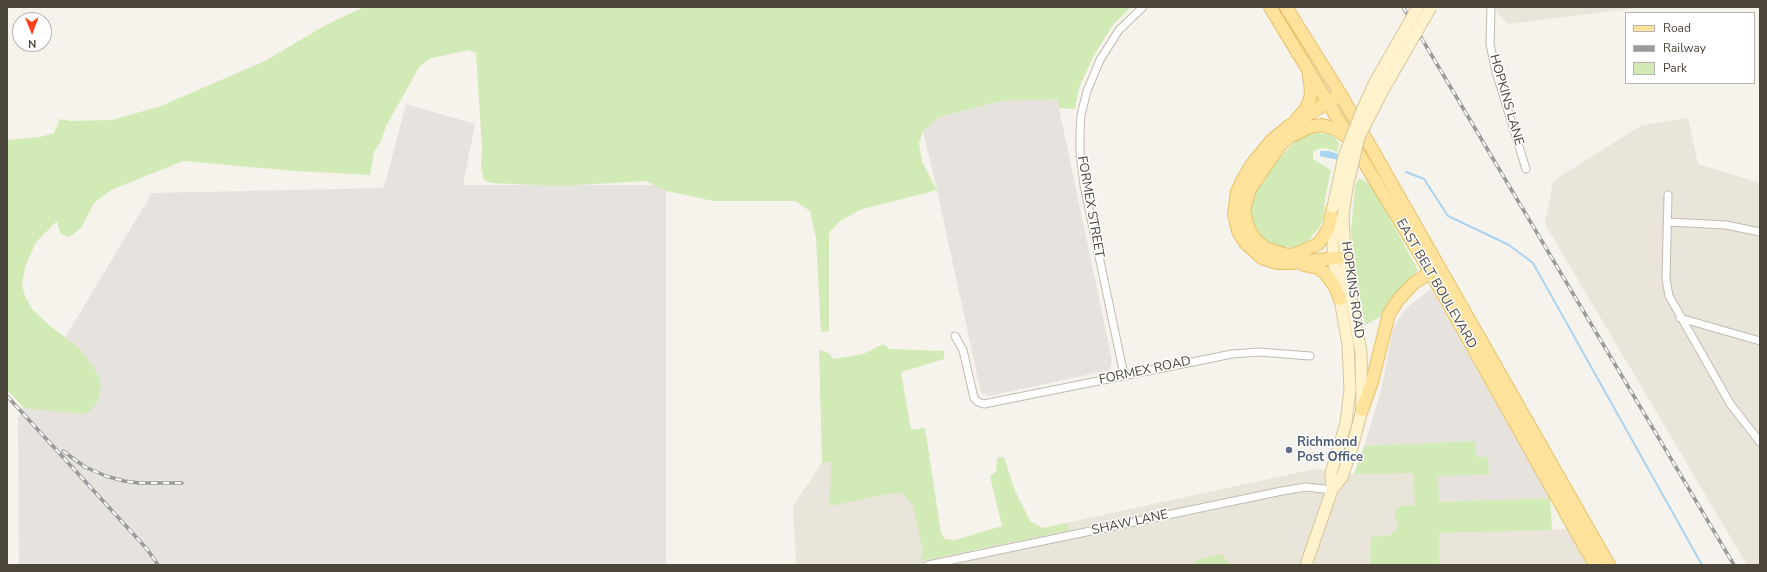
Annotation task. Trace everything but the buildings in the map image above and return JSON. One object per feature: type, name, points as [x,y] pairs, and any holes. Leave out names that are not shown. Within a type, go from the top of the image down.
[{"type":"main road","name":"EAST BELT BOULEVARD","points":[[1270,7],[1329,104],[1435,269],[1609,565]]},
{"type":"main road","name":"EAST BELT BOULEVARD","points":[[1286,7],[1341,95],[1595,565]]},
{"type":"main road","name":"HOPKINS ROAD","points":[[1332,490],[1331,473],[1346,423],[1350,389],[1348,345],[1340,299],[1339,258],[1333,207],[1344,156],[1362,108],[1375,82],[1418,7]]},
{"type":"main road","name":"HOPKINS ROAD","points":[[1306,565],[1332,490],[1342,477],[1352,448],[1362,410],[1361,352],[1339,258],[1348,182],[1360,137],[1382,92],[1431,7]]},
{"type":"main road","points":[[1308,70],[1312,91],[1310,99],[1303,112],[1270,157],[1250,189],[1244,210],[1249,230],[1256,240],[1265,248],[1287,255],[1296,254],[1318,244],[1329,227],[1333,207]]},
{"type":"main road","points":[[1339,258],[1277,263],[1262,258],[1252,251],[1238,231],[1234,214],[1237,192],[1249,169],[1271,141],[1288,132],[1341,95]]},
{"type":"main road","points":[[1288,132],[1322,125],[1335,129],[1352,140]]},
{"type":"main road","points":[[1285,263],[1318,268],[1329,278],[1340,299]]},
{"type":"main road","points":[[1362,410],[1372,382],[1389,314],[1398,300],[1413,284],[1435,269]]},
{"type":"street","name":"FORMEX STREET","points":[[1124,375],[1084,185],[1079,136],[1084,103],[1095,69],[1114,38],[1142,7]]},
{"type":"street","name":"HOPKINS LANE","points":[[1491,7],[1490,44],[1496,72],[1526,169]]},
{"type":"street","points":[[1668,195],[1667,288],[1673,306],[1731,405],[1760,442]]},
{"type":"street","points":[[1668,222],[1726,225],[1760,232]]},
{"type":"street","points":[[1680,318],[1760,341]]},
{"type":"street","name":"FORMEX ROAD","points":[[955,336],[963,350],[972,394],[976,400],[981,403],[995,402],[1232,354],[1259,352],[1310,356]]},
{"type":"street","name":"SHAW LANE","points":[[928,565],[1282,491],[1306,487],[1332,490]]},
{"type":"shaded area","points":[[1492,7],[1646,7],[1508,24]]},
{"type":"shaded area","points":[[1057,99],[1112,360],[1110,370],[989,396],[981,393],[923,131],[939,117],[1001,101]]},
{"type":"shaded area","points":[[406,104],[475,124],[463,185],[666,185],[666,565],[19,565],[18,416],[152,193],[384,188]]},
{"type":"shaded area","points":[[1688,118],[1698,164],[1760,183],[1760,565],[1747,565],[1545,224],[1553,181],[1642,125]]},
{"type":"shaded area","points":[[1431,289],[1550,498],[1439,502],[1438,476],[1476,457],[1474,441],[1364,446],[1381,391],[1393,329],[1398,319],[1409,306]]},
{"type":"shaded area","points":[[914,443],[936,551],[1315,469],[1354,474],[1413,472],[1417,533],[1371,537],[1370,565],[796,565],[793,506],[822,463]]},
{"type":"shaded area","points":[[1567,529],[1587,565],[1439,565],[1439,533]]},
{"type":"green space","points":[[364,7],[1131,7],[1113,25],[1094,55],[1079,88],[1075,109],[1059,108],[1057,99],[1001,101],[939,117],[923,131],[919,143],[922,162],[937,190],[862,209],[840,221],[829,233],[829,331],[821,332],[816,238],[810,211],[795,201],[713,201],[667,191],[646,181],[561,186],[491,183],[484,180],[481,166],[482,148],[476,53],[469,50],[431,58],[420,66],[386,126],[381,141],[374,152],[370,175],[296,171],[183,161],[111,190],[94,203],[81,228],[72,235],[67,237],[60,233],[57,221],[36,242],[25,267],[22,285],[25,296],[32,309],[51,327],[77,346],[92,365],[99,377],[101,385],[98,401],[90,411],[83,414],[24,408],[7,390],[7,140],[40,137],[54,133],[60,119],[70,121],[112,120],[161,106],[265,61],[324,26]]},
{"type":"green space","points":[[1309,132],[1328,134],[1335,138],[1339,143],[1337,152],[1327,148],[1318,149],[1313,152],[1313,159],[1331,170],[1325,198],[1324,217],[1319,228],[1307,242],[1296,247],[1279,247],[1264,241],[1256,231],[1250,212],[1253,194],[1269,167],[1296,141]]},
{"type":"green space","points":[[1359,178],[1371,185],[1418,270],[1401,289],[1384,315],[1365,325],[1355,272],[1351,231],[1355,186]]},
{"type":"green space","points":[[883,344],[890,349],[944,351],[944,359],[901,372],[911,430],[925,428],[941,533],[945,539],[955,540],[1002,526],[990,476],[996,472],[997,458],[1004,457],[1015,491],[1030,521],[1042,528],[1067,523],[1070,530],[920,561],[923,552],[913,505],[904,495],[898,492],[830,506],[831,462],[822,463],[819,350],[829,353],[833,359],[863,354]]},
{"type":"green space","points":[[1475,441],[1476,457],[1488,457],[1489,474],[1438,476],[1439,502],[1550,498],[1552,530],[1439,533],[1439,565],[1370,565],[1371,537],[1391,535],[1399,526],[1395,519],[1395,512],[1400,506],[1415,505],[1413,473],[1354,474],[1364,446]]},
{"type":"green space","points":[[1222,554],[1227,561],[1233,565],[1193,565],[1196,561],[1206,557]]},
{"type":"water","points":[[1320,151],[1329,151],[1338,154],[1338,160],[1320,156]]},
{"type":"waterway","points":[[1406,172],[1424,179],[1448,216],[1509,245],[1533,263],[1702,565]]},
{"type":"railway","points":[[1403,7],[1734,565]]},
{"type":"railway","points":[[7,396],[147,549],[158,565]]},
{"type":"railway","points":[[63,451],[85,467],[106,476],[124,481],[139,483],[182,483]]},
{"type":"place","name":"Richmond Post Office","points":[[1289,450]]}]
